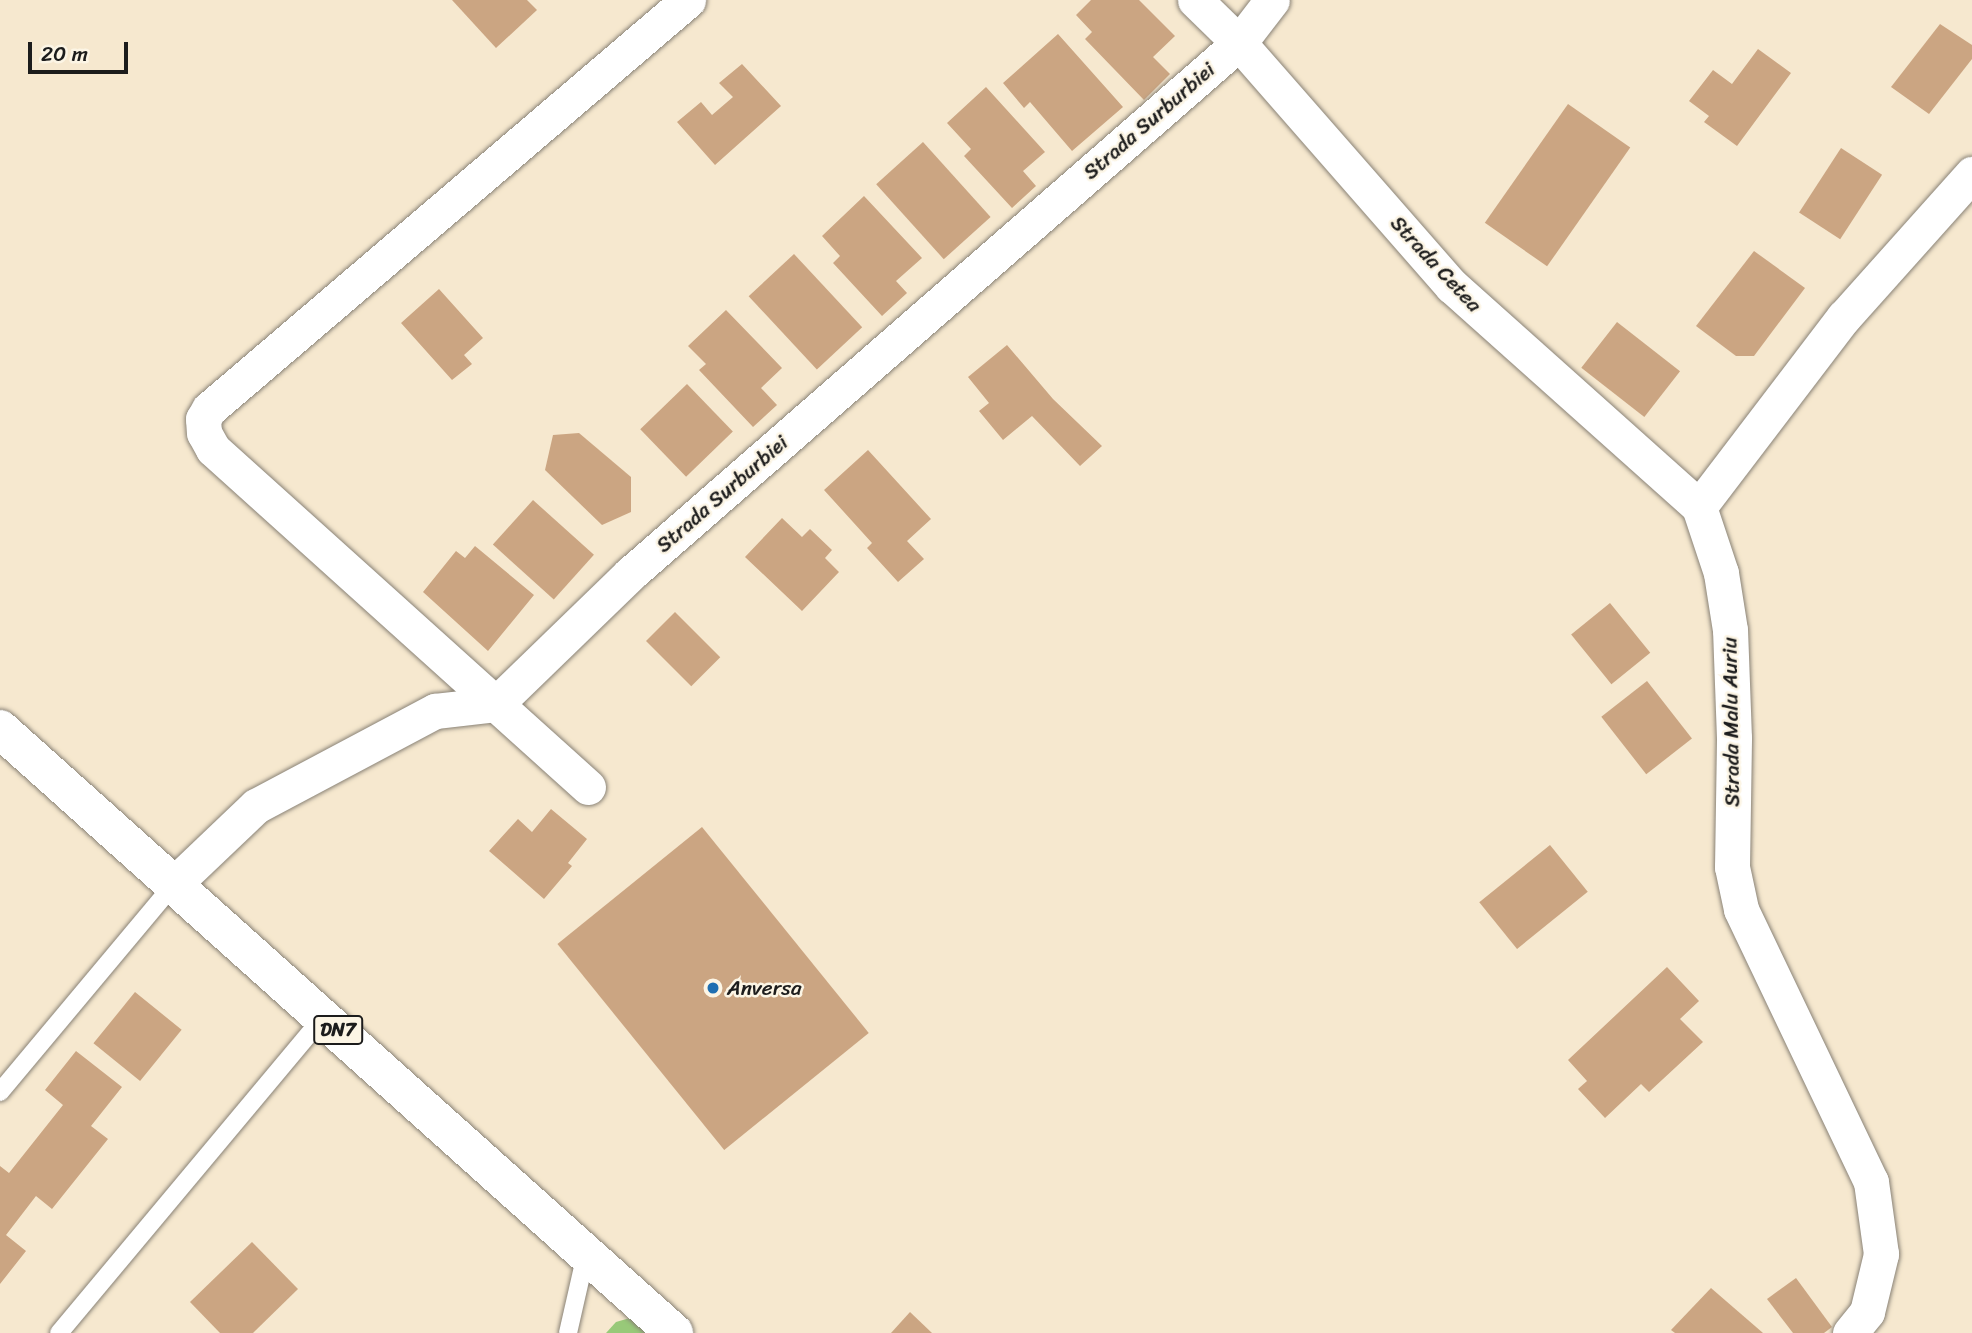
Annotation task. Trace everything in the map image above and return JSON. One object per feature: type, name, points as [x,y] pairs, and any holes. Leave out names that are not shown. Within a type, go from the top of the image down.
[{"type":"main road","name":"DN7","points":[[0,729],[674,1333]]},
{"type":"street","points":[[588,787],[213,449],[204,433],[203,419],[209,409],[229,391],[688,0]]},
{"type":"street","name":"Strada Cetea","points":[[1195,0],[1239,43],[1452,286],[1699,507]]},
{"type":"street","name":"Strada Surburbiei","points":[[496,704],[630,574],[1239,43],[1272,0]]},
{"type":"street","points":[[1699,507],[1844,317],[1972,174]]},
{"type":"street","name":"Strada Malu Auriu","points":[[1699,507],[1721,573],[1730,630],[1734,738],[1732,867],[1741,909],[1871,1182],[1881,1254],[1867,1312],[1850,1333]]},
{"type":"street","points":[[174,884],[256,806],[435,711],[496,704]]},
{"type":"lane","points":[[0,1092],[174,884]]},
{"type":"lane","points":[[59,1333],[323,1017]]},
{"type":"lane","points":[[568,1333],[586,1254]]},
{"type":"green space","points":[[630,1318],[656,1333],[606,1333],[616,1322]]},
{"type":"building","points":[[452,0],[527,0],[537,10],[496,48]]},
{"type":"building","points":[[1091,0],[1139,0],[1175,36],[1153,57],[1170,74],[1144,100],[1085,39],[1092,32],[1076,15]]},
{"type":"building","points":[[1940,24],[1972,45],[1972,59],[1929,114],[1891,87]]},
{"type":"building","points":[[1058,34],[1123,107],[1072,151],[1030,102],[1024,108],[1003,83]]},
{"type":"building","points":[[1758,49],[1791,73],[1737,146],[1704,122],[1709,116],[1689,101],[1713,70],[1732,84]]},
{"type":"building","points":[[742,64],[781,106],[715,165],[677,122],[701,102],[712,115],[733,97],[719,83]]},
{"type":"building","points":[[986,87],[1045,152],[1023,171],[1036,186],[1012,208],[964,156],[971,149],[947,123]]},
{"type":"building","points":[[1568,104],[1630,148],[1547,266],[1485,223]]},
{"type":"building","points":[[923,142],[991,217],[944,259],[876,184]]},
{"type":"building","points":[[1841,148],[1882,175],[1840,239],[1799,213]]},
{"type":"building","points":[[864,196],[922,258],[896,281],[907,293],[882,316],[833,263],[840,256],[822,236]]},
{"type":"building","points":[[1754,251],[1805,288],[1754,356],[1736,356],[1696,326]]},
{"type":"building","points":[[794,254],[862,327],[817,369],[749,296]]},
{"type":"building","points":[[439,289],[483,338],[464,355],[472,364],[452,380],[401,323]]},
{"type":"building","points":[[726,310],[782,368],[761,388],[777,405],[753,427],[699,370],[706,364],[688,346]]},
{"type":"building","points":[[1617,322],[1680,371],[1644,417],[1581,368]]},
{"type":"building","points":[[1007,345],[1053,399],[1102,446],[1080,466],[1032,416],[1003,440],[979,411],[989,403],[968,377]]},
{"type":"building","points":[[687,384],[733,431],[686,477],[640,429]]},
{"type":"building","points":[[579,433],[631,477],[631,512],[602,525],[545,470],[553,435]]},
{"type":"building","points":[[868,450],[931,519],[907,541],[924,559],[898,582],[867,548],[872,543],[824,490]]},
{"type":"building","points":[[533,500],[594,555],[554,599],[493,545]]},
{"type":"building","points":[[782,518],[802,537],[810,529],[832,550],[825,558],[839,572],[802,611],[745,557]]},
{"type":"building","points":[[475,546],[534,595],[488,651],[423,592],[456,551],[465,558]]},
{"type":"building","points":[[1610,603],[1650,653],[1611,684],[1571,634]]},
{"type":"building","points":[[675,612],[720,657],[691,686],[646,641]]},
{"type":"building","points":[[1647,681],[1692,739],[1646,774],[1601,717]]},
{"type":"building","points":[[551,809],[587,839],[568,863],[572,866],[544,899],[489,851],[518,819],[532,832]]},
{"type":"building","name":"Anversa","points":[[702,827],[869,1033],[724,1150],[557,944]]},
{"type":"building","points":[[1550,845],[1588,892],[1517,949],[1479,902]]},
{"type":"building","points":[[1667,967],[1699,1001],[1680,1019],[1703,1042],[1649,1092],[1641,1084],[1605,1118],[1578,1089],[1587,1081],[1568,1060]]},
{"type":"building","points":[[135,992],[182,1030],[140,1081],[93,1043]]},
{"type":"building","points":[[76,1051],[122,1087],[91,1126],[108,1139],[52,1209],[36,1196],[6,1235],[26,1251],[0,1284],[0,1166],[9,1173],[63,1105],[45,1090]]},
{"type":"building","points":[[252,1242],[298,1289],[253,1333],[220,1333],[190,1302]]},
{"type":"building","points":[[1796,1278],[1832,1327],[1824,1333],[1793,1333],[1767,1299]]},
{"type":"building","points":[[1711,1288],[1763,1333],[1675,1333],[1671,1330]]},
{"type":"building","points":[[910,1312],[932,1333],[891,1333]]},
{"type":"place","name":"Anversa","points":[[713,988]]}]
